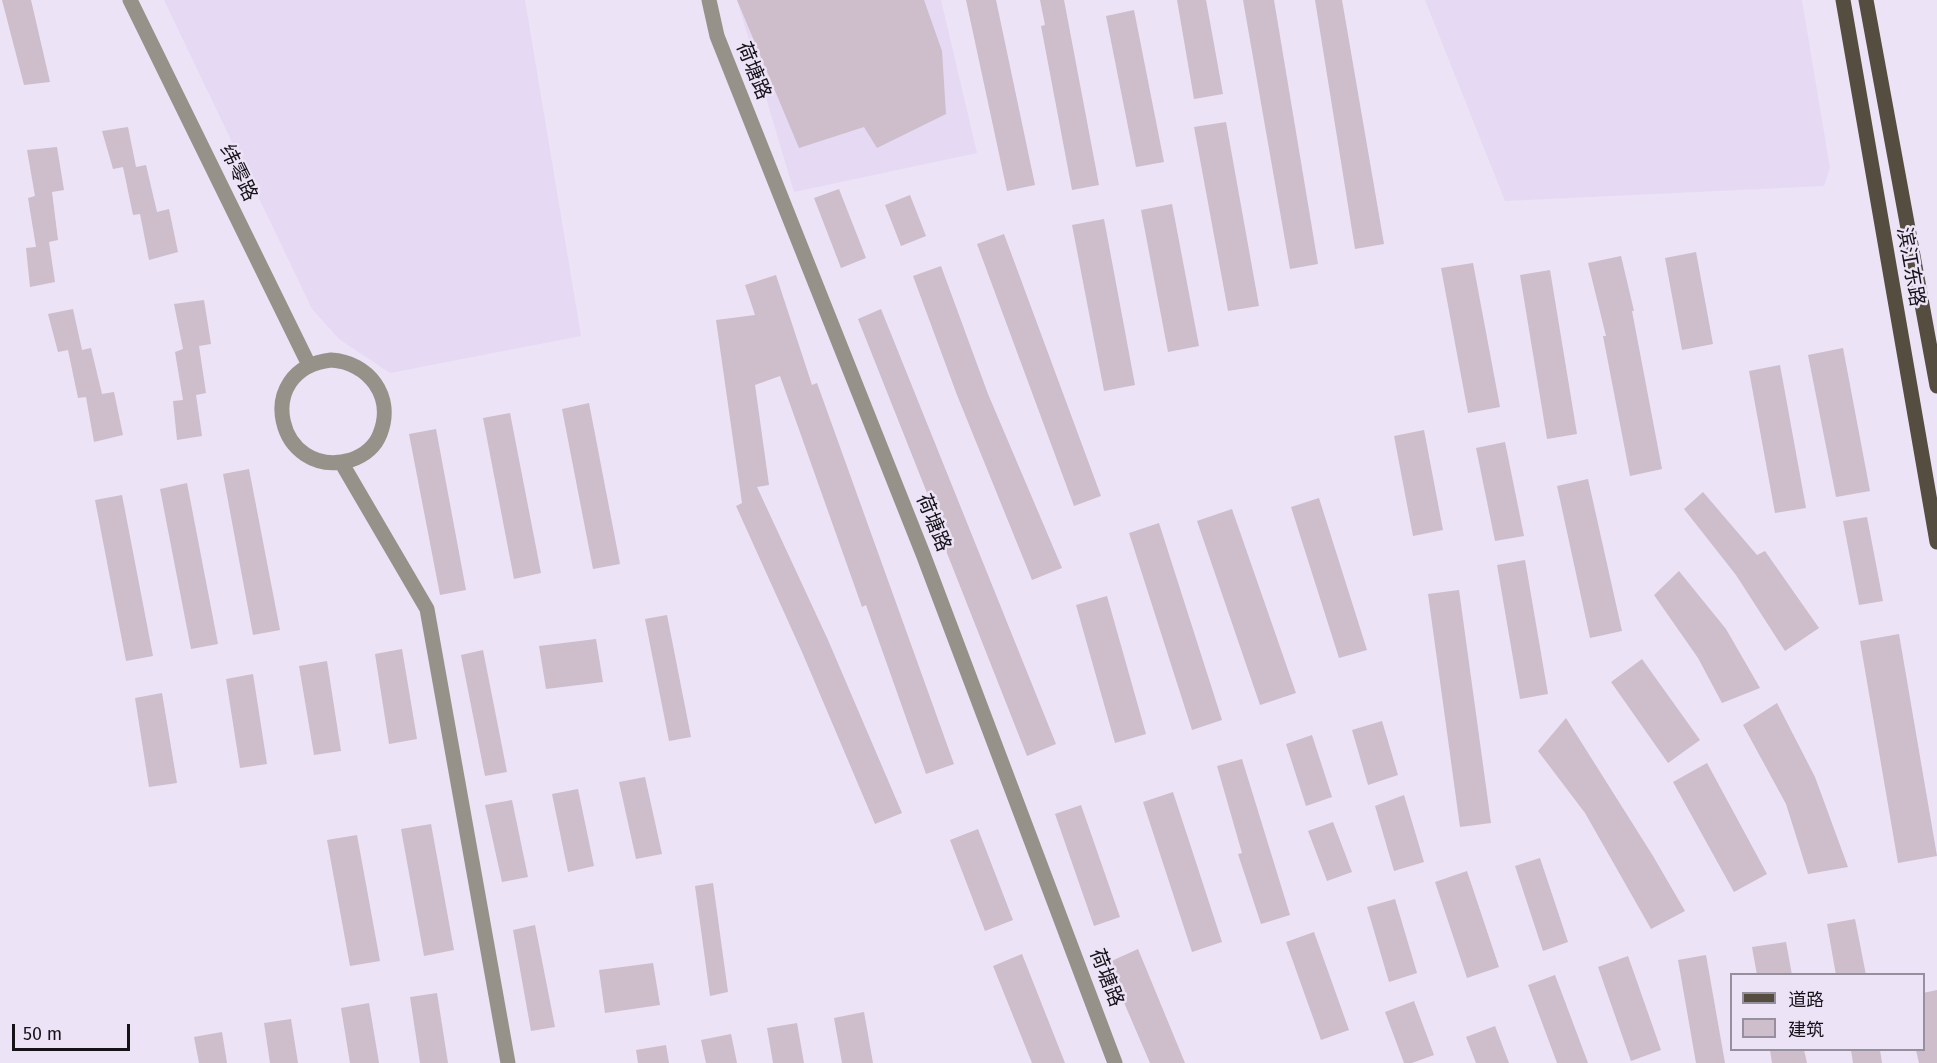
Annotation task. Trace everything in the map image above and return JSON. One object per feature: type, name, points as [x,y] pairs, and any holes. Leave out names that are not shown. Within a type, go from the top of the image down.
[{"type":"main road","name":"滨江东路","points":[[1843,0],[1937,542]]},
{"type":"main road","name":"滨江东路","points":[[1866,0],[1937,386]]},
{"type":"street","name":"纬零路","points":[[130,0],[309,365]]},
{"type":"street","name":"荷塘路","points":[[709,0],[717,36],[922,554],[1115,1063]]},
{"type":"street","points":[[331,360],[353,363],[369,375],[380,393],[384,423],[374,446],[364,454],[341,462],[326,462],[307,455],[292,442],[283,425],[283,394],[297,373],[309,365],[331,360]]},
{"type":"street","points":[[341,462],[427,609],[508,1063]]},
{"type":"shaded area","points":[[164,0],[525,0],[581,336],[390,373],[339,339],[312,309]]},
{"type":"shaded area","points":[[737,0],[941,0],[977,153],[794,192]]},
{"type":"shaded area","points":[[1425,0],[1802,0],[1830,168],[1824,186],[1505,201]]},
{"type":"building","points":[[2,0],[31,0],[50,82],[24,85]]},
{"type":"building","points":[[737,0],[924,0],[942,51],[946,114],[877,148],[864,127],[799,148]]},
{"type":"building","points":[[966,0],[996,0],[1035,185],[1007,191]]},
{"type":"building","points":[[1040,0],[1064,0],[1099,185],[1072,190],[1041,26],[1045,25]]},
{"type":"building","points":[[1177,0],[1206,0],[1223,94],[1194,99]]},
{"type":"building","points":[[1243,0],[1274,0],[1318,264],[1290,269]]},
{"type":"building","points":[[1315,0],[1342,0],[1384,244],[1355,249]]},
{"type":"building","points":[[1134,10],[1164,162],[1136,167],[1106,16]]},
{"type":"building","points":[[1226,122],[1259,306],[1228,311],[1194,127]]},
{"type":"building","points":[[128,127],[136,167],[146,165],[157,212],[169,209],[178,252],[149,260],[140,214],[133,215],[123,167],[113,169],[102,131]]},
{"type":"building","points":[[57,147],[64,190],[52,192],[58,240],[49,242],[55,282],[30,287],[26,248],[36,247],[28,198],[35,196],[27,150]]},
{"type":"building","points":[[839,189],[866,258],[841,268],[814,198]]},
{"type":"building","points":[[910,195],[926,236],[901,246],[885,205]]},
{"type":"building","points":[[1172,204],[1199,346],[1168,352],[1141,210]]},
{"type":"building","points":[[1104,219],[1135,385],[1104,391],[1072,225]]},
{"type":"building","points":[[1004,234],[1101,496],[1074,506],[977,244]]},
{"type":"building","points":[[1696,252],[1713,344],[1682,350],[1665,258]]},
{"type":"building","points":[[1621,256],[1634,311],[1632,311],[1662,469],[1630,476],[1603,336],[1606,336],[1588,263]]},
{"type":"building","points":[[1473,263],[1500,407],[1468,413],[1441,268]]},
{"type":"building","points":[[941,266],[988,394],[1062,568],[1032,580],[957,395],[913,276]]},
{"type":"building","points":[[1550,270],[1577,434],[1547,439],[1520,275]]},
{"type":"building","points":[[776,275],[812,385],[817,383],[954,764],[926,774],[866,605],[862,607],[780,376],[755,385],[769,485],[757,487],[828,640],[902,813],[875,824],[802,652],[736,506],[742,503],[716,320],[755,315],[745,285]]},
{"type":"building","points":[[204,300],[211,344],[199,346],[206,393],[196,395],[202,436],[177,440],[173,401],[183,400],[175,352],[183,349],[174,304]]},
{"type":"building","points":[[73,309],[82,350],[91,348],[102,394],[114,392],[123,435],[94,442],[86,397],[78,398],[68,350],[58,352],[48,314]]},
{"type":"building","points":[[881,309],[1056,744],[1027,756],[858,319]]},
{"type":"building","points":[[1843,348],[1870,491],[1836,497],[1808,355]]},
{"type":"building","points":[[1780,365],[1806,508],[1775,513],[1749,371]]},
{"type":"building","points":[[589,403],[620,564],[593,569],[562,409]]},
{"type":"building","points":[[510,413],[541,573],[514,579],[483,418]]},
{"type":"building","points":[[436,429],[466,590],[440,595],[409,434]]},
{"type":"building","points":[[1424,430],[1443,530],[1413,536],[1394,436]]},
{"type":"building","points":[[1505,442],[1524,536],[1495,541],[1476,448]]},
{"type":"building","points":[[249,469],[280,630],[253,635],[223,474]]},
{"type":"building","points":[[1588,479],[1622,631],[1590,638],[1557,486]]},
{"type":"building","points":[[187,483],[218,644],[191,649],[160,489]]},
{"type":"building","points":[[1703,492],[1757,555],[1765,551],[1819,628],[1785,651],[1736,575],[1684,509]]},
{"type":"building","points":[[122,495],[153,656],[126,661],[95,500]]},
{"type":"building","points":[[1319,498],[1367,650],[1339,658],[1291,507]]},
{"type":"building","points":[[1232,509],[1296,693],[1260,705],[1197,521]]},
{"type":"building","points":[[1867,517],[1883,601],[1859,605],[1843,521]]},
{"type":"building","points":[[1159,523],[1222,720],[1192,730],[1129,533]]},
{"type":"building","points":[[1525,560],[1548,694],[1520,699],[1497,565]]},
{"type":"building","points":[[1679,571],[1726,629],[1760,688],[1722,703],[1698,658],[1654,595]]},
{"type":"building","points":[[1459,590],[1491,823],[1460,827],[1428,594]]},
{"type":"building","points":[[1107,596],[1146,734],[1115,743],[1076,605]]},
{"type":"building","points":[[667,615],[691,737],[669,741],[645,619]]},
{"type":"building","points":[[1899,634],[1937,856],[1898,863],[1860,641]]},
{"type":"building","points":[[596,639],[603,682],[546,689],[539,646]]},
{"type":"building","points":[[402,649],[417,739],[389,744],[375,654]]},
{"type":"building","points":[[483,650],[507,772],[485,776],[461,655]]},
{"type":"building","points":[[1642,659],[1700,740],[1668,763],[1611,682]]},
{"type":"building","points":[[327,661],[341,751],[314,755],[299,666]]},
{"type":"building","points":[[253,674],[267,764],[240,768],[226,679]]},
{"type":"building","points":[[162,693],[177,783],[149,787],[135,698]]},
{"type":"building","points":[[1777,703],[1815,777],[1848,867],[1808,874],[1786,804],[1743,725]]},
{"type":"building","points":[[1566,718],[1685,911],[1651,929],[1585,813],[1538,751]]},
{"type":"building","points":[[1382,721],[1398,775],[1368,785],[1352,730]]},
{"type":"building","points":[[1312,735],[1332,797],[1306,806],[1286,744]]},
{"type":"building","points":[[1242,759],[1290,915],[1261,924],[1238,854],[1242,853],[1217,766]]},
{"type":"building","points":[[1707,763],[1767,874],[1734,892],[1673,782]]},
{"type":"building","points":[[645,777],[662,854],[636,859],[619,782]]},
{"type":"building","points":[[578,789],[594,866],[568,872],[552,794]]},
{"type":"building","points":[[1173,792],[1222,942],[1192,952],[1143,802]]},
{"type":"building","points":[[1404,795],[1424,862],[1394,871],[1375,806]]},
{"type":"building","points":[[512,800],[528,877],[502,882],[485,805]]},
{"type":"building","points":[[1081,805],[1120,917],[1094,926],[1055,814]]},
{"type":"building","points":[[1333,822],[1352,872],[1327,881],[1308,831]]},
{"type":"building","points":[[431,824],[454,950],[424,956],[401,829]]},
{"type":"building","points":[[978,829],[1013,920],[985,931],[950,840]]},
{"type":"building","points":[[357,835],[380,961],[350,966],[327,840]]},
{"type":"building","points":[[1540,858],[1568,942],[1543,951],[1515,866]]},
{"type":"building","points":[[1467,871],[1499,967],[1467,978],[1435,882]]},
{"type":"building","points":[[713,883],[728,992],[710,996],[695,886]]},
{"type":"building","points":[[1395,899],[1417,973],[1389,982],[1367,907]]},
{"type":"building","points":[[1855,919],[1866,973],[1836,973],[1827,924]]},
{"type":"building","points":[[535,925],[555,1027],[531,1031],[513,930]]},
{"type":"building","points":[[1314,932],[1349,1030],[1321,1040],[1286,942]]},
{"type":"building","points":[[1786,942],[1792,973],[1757,973],[1752,947]]},
{"type":"building","points":[[1138,949],[1185,1063],[1150,1063],[1107,963]]},
{"type":"building","points":[[1022,954],[1065,1063],[1032,1063],[993,966]]},
{"type":"building","points":[[1706,955],[1725,1063],[1696,1063],[1678,960]]},
{"type":"building","points":[[1628,956],[1661,1050],[1631,1061],[1598,967]]},
{"type":"building","points":[[653,963],[660,1005],[605,1013],[599,970]]},
{"type":"building","points":[[1555,975],[1588,1063],[1557,1063],[1528,985]]},
{"type":"building","points":[[1937,990],[1937,1063],[1919,1063],[1916,1051],[1925,1051],[1925,993]]},
{"type":"building","points":[[437,993],[448,1063],[420,1063],[410,997]]},
{"type":"building","points":[[1414,1001],[1434,1055],[1412,1063],[1404,1063],[1385,1012]]},
{"type":"building","points":[[369,1003],[379,1063],[350,1063],[341,1008]]},
{"type":"building","points":[[864,1012],[873,1063],[842,1063],[834,1018]]},
{"type":"building","points":[[291,1019],[298,1063],[270,1063],[264,1023]]},
{"type":"building","points":[[797,1023],[804,1063],[773,1063],[767,1028]]},
{"type":"building","points":[[1495,1026],[1509,1063],[1476,1063],[1466,1037]]},
{"type":"building","points":[[222,1032],[227,1063],[199,1063],[194,1037]]},
{"type":"building","points":[[731,1034],[737,1063],[706,1063],[701,1040]]},
{"type":"building","points":[[666,1045],[669,1063],[638,1063],[636,1050]]},
{"type":"building","points":[[1770,1051],[1804,1051],[1807,1063],[1772,1063]]},
{"type":"building","points":[[1851,1051],[1880,1051],[1882,1063],[1853,1063]]}]
